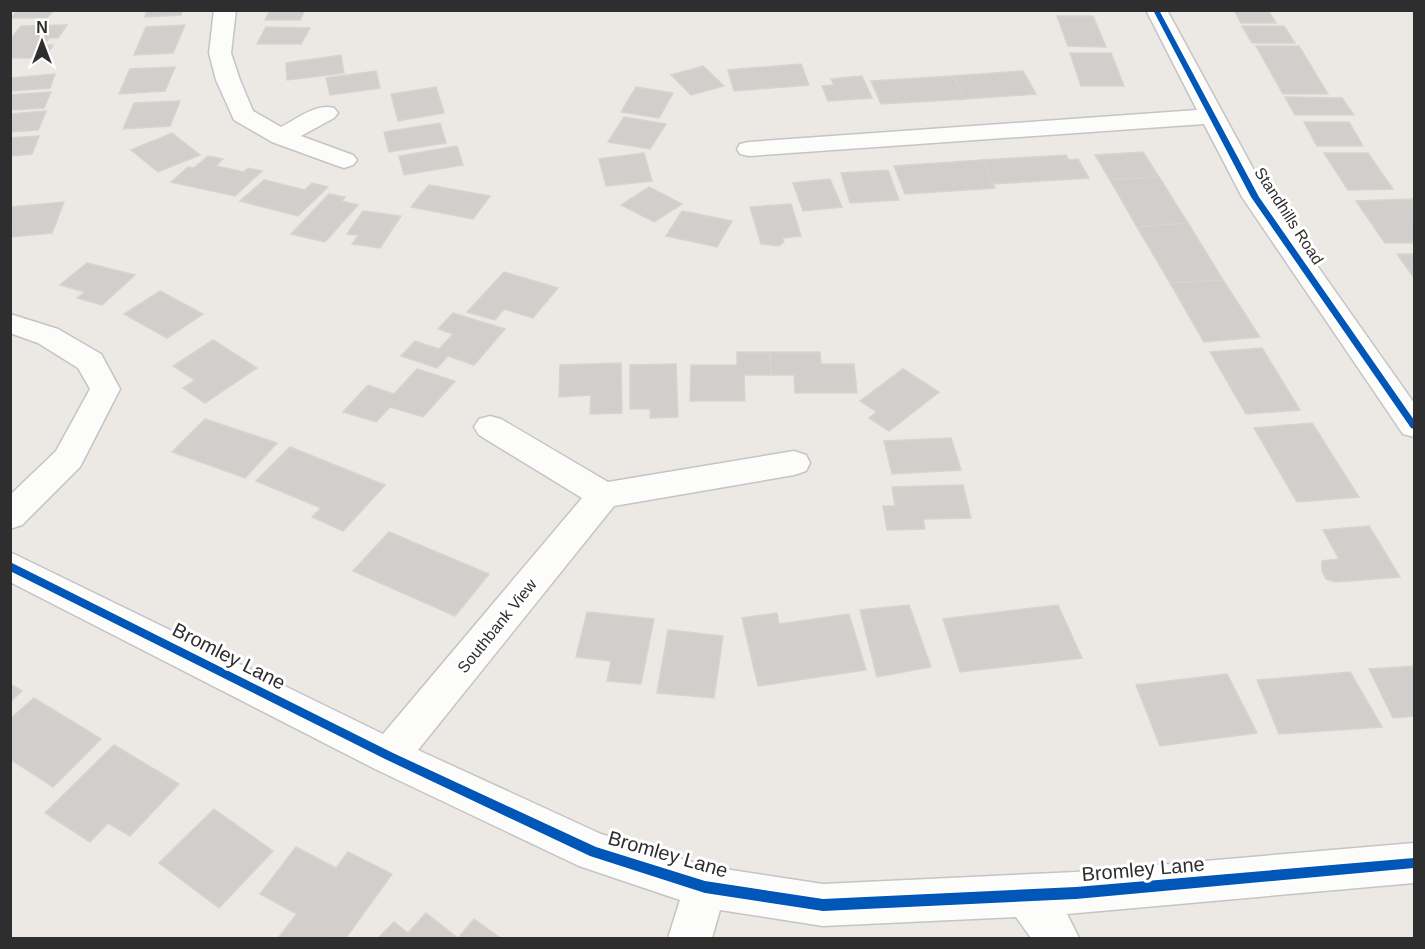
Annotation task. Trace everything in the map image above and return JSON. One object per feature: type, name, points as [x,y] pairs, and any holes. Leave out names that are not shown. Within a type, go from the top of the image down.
[{"type":"street","points":[[225,10],[220,53],[228,80],[243,115],[281,137],[344,160]]},
{"type":"street","name":"Standhills Road","points":[[1156,10],[1256,197],[1414,426]]},
{"type":"street","points":[[281,137],[326,113]]},
{"type":"street","points":[[736,127],[749,159],[1213,116]]},
{"type":"street","points":[[10,323],[48,336],[90,361],[105,389],[68,459],[10,516]]},
{"type":"street","points":[[490,427],[604,495],[794,463]]},
{"type":"street","name":"Southbank View","points":[[389,756],[604,495]]},
{"type":"street","name":"Bromley Lane","points":[[10,566],[389,756],[594,852],[705,887],[823,905],[1076,893],[1414,863]]},
{"type":"street","points":[[690,939],[705,887]]},
{"type":"street","points":[[1027,895],[1057,939]]},
{"type":"building","points":[[18,10],[54,10],[47,18],[11,18]]},
{"type":"building","points":[[147,10],[183,10],[181,15],[145,17]]},
{"type":"building","points":[[270,10],[305,10],[300,20],[265,20]]},
{"type":"building","points":[[1234,10],[1268,10],[1276,23],[1241,23]]},
{"type":"building","points":[[1057,16],[1093,16],[1106,47],[1068,46]]},
{"type":"building","points":[[67,25],[58,38],[49,38],[44,45],[53,45],[45,58],[10,58],[10,40],[21,26]]},
{"type":"building","points":[[185,25],[173,53],[134,55],[146,27]]},
{"type":"building","points":[[1242,26],[1284,26],[1295,43],[1252,43]]},
{"type":"building","points":[[266,27],[310,28],[301,44],[257,44]]},
{"type":"building","points":[[1256,46],[1299,46],[1328,94],[1283,94]]},
{"type":"building","points":[[1070,53],[1111,53],[1124,86],[1081,86]]},
{"type":"building","points":[[341,55],[344,73],[287,80],[286,63]]},
{"type":"building","points":[[801,64],[809,85],[734,91],[728,70]]},
{"type":"building","points":[[703,66],[724,86],[691,95],[671,75]]},
{"type":"building","points":[[175,67],[165,91],[119,94],[130,69]]},
{"type":"building","points":[[376,71],[380,88],[330,95],[326,78]]},
{"type":"building","points":[[1023,71],[1036,94],[965,99],[953,76]]},
{"type":"building","points":[[55,74],[50,88],[10,91],[10,78]]},
{"type":"building","points":[[862,76],[872,98],[828,101],[822,86],[834,85],[831,79]]},
{"type":"building","points":[[953,76],[965,99],[881,104],[871,81]]},
{"type":"building","points":[[436,87],[444,113],[398,121],[391,94]]},
{"type":"building","points":[[636,87],[673,93],[659,118],[621,112]]},
{"type":"building","points":[[51,92],[44,108],[10,110],[10,95]]},
{"type":"building","points":[[1285,97],[1342,98],[1354,115],[1295,115]]},
{"type":"building","points":[[180,101],[170,126],[123,129],[134,103]]},
{"type":"building","points":[[46,111],[38,130],[10,132],[10,114]]},
{"type":"building","points":[[624,117],[666,124],[650,149],[608,142]]},
{"type":"building","points":[[1304,122],[1349,122],[1363,146],[1317,146]]},
{"type":"building","points":[[440,123],[446,143],[389,152],[384,132]]},
{"type":"building","points":[[172,133],[200,155],[158,172],[131,150]]},
{"type":"building","points":[[39,136],[32,154],[10,156],[10,138]]},
{"type":"building","points":[[457,146],[463,165],[404,175],[399,156]]},
{"type":"building","points":[[1143,152],[1159,177],[1110,180],[1095,155]]},
{"type":"building","points":[[644,153],[652,181],[606,186],[599,159]]},
{"type":"building","points":[[1324,153],[1368,153],[1393,189],[1348,190]]},
{"type":"building","points":[[1066,155],[1069,160],[1078,159],[1089,178],[993,184],[982,160]]},
{"type":"building","points":[[208,156],[223,159],[216,166],[244,172],[248,168],[262,171],[235,196],[171,182],[188,167],[194,168]]},
{"type":"building","points":[[982,160],[995,188],[905,194],[894,166]]},
{"type":"building","points":[[888,170],[899,200],[850,203],[841,173]]},
{"type":"building","points":[[1159,177],[1188,223],[1137,227],[1110,180]]},
{"type":"building","points":[[830,179],[842,207],[803,211],[793,183]]},
{"type":"building","points":[[264,180],[305,190],[312,183],[328,187],[298,216],[240,201]]},
{"type":"building","points":[[429,185],[490,196],[473,219],[411,207]]},
{"type":"building","points":[[649,187],[682,204],[654,222],[621,205]]},
{"type":"building","points":[[329,194],[345,197],[342,201],[358,205],[325,242],[291,234]]},
{"type":"building","points":[[1413,199],[1414,243],[1385,243],[1356,201]]},
{"type":"building","points":[[64,202],[52,233],[10,237],[13,229],[10,229],[10,207]]},
{"type":"building","points":[[791,204],[801,236],[782,238],[784,242],[779,246],[761,244],[750,207]]},
{"type":"building","points":[[363,211],[401,216],[380,248],[352,244],[359,235],[347,234]]},
{"type":"building","points":[[682,211],[732,221],[717,247],[666,236]]},
{"type":"building","points":[[1188,223],[1223,280],[1170,283],[1137,227]]},
{"type":"building","points":[[1397,254],[1414,254],[1414,278]]},
{"type":"building","points":[[87,263],[135,275],[102,305],[77,298],[85,292],[60,285]]},
{"type":"building","points":[[504,272],[558,288],[533,318],[504,309],[495,320],[467,312]]},
{"type":"building","points":[[1223,280],[1260,337],[1204,342],[1170,283]]},
{"type":"building","points":[[160,291],[203,314],[167,338],[124,314]]},
{"type":"building","points":[[453,313],[505,329],[474,365],[448,356],[437,368],[401,356],[415,341],[439,349],[453,334],[438,329]]},
{"type":"building","points":[[213,340],[257,368],[205,403],[183,388],[195,380],[173,366]]},
{"type":"building","points":[[1262,348],[1300,410],[1246,414],[1210,352]]},
{"type":"building","points":[[737,352],[770,352],[771,375],[744,375],[745,401],[690,401],[691,365],[737,365]]},
{"type":"building","points":[[770,352],[820,352],[821,364],[854,364],[857,393],[795,393],[794,375],[771,375]]},
{"type":"building","points":[[621,363],[622,413],[590,414],[591,395],[559,397],[560,365]]},
{"type":"building","points":[[676,364],[678,417],[650,418],[650,409],[630,409],[630,365]]},
{"type":"building","points":[[417,369],[455,381],[423,417],[390,407],[376,422],[343,412],[368,385],[394,394]]},
{"type":"building","points":[[903,369],[939,392],[889,431],[869,418],[877,412],[860,401]]},
{"type":"building","points":[[205,419],[277,443],[245,478],[172,452]]},
{"type":"building","points":[[1312,423],[1359,497],[1297,502],[1254,428]]},
{"type":"building","points":[[951,438],[961,470],[892,474],[884,441]]},
{"type":"building","points":[[290,447],[385,485],[343,531],[312,517],[321,508],[256,481]]},
{"type":"building","points":[[963,485],[971,518],[923,519],[925,529],[887,530],[883,506],[895,506],[892,487]]},
{"type":"building","points":[[1369,526],[1400,577],[1336,582],[1326,579],[1322,571],[1322,561],[1339,559],[1323,530]]},
{"type":"building","points":[[389,532],[489,574],[455,616],[353,571]]},
{"type":"building","points":[[909,605],[931,667],[877,677],[860,610]]},
{"type":"building","points":[[1058,605],[1082,658],[960,672],[943,619]]},
{"type":"building","points":[[587,612],[654,619],[641,684],[607,681],[611,661],[576,657]]},
{"type":"building","points":[[777,613],[779,624],[849,614],[866,670],[758,686],[742,618]]},
{"type":"building","points":[[668,630],[723,636],[714,698],[657,693]]},
{"type":"building","points":[[1414,666],[1414,716],[1393,718],[1369,669]]},
{"type":"building","points":[[1350,672],[1382,727],[1279,734],[1257,680]]},
{"type":"building","points":[[1227,674],[1257,733],[1160,746],[1136,685]]},
{"type":"building","points":[[10,684],[22,691],[10,702]]},
{"type":"building","points":[[34,698],[101,739],[53,787],[10,759],[10,719]]},
{"type":"building","points":[[114,745],[179,784],[130,836],[108,823],[90,842],[45,813]]},
{"type":"building","points":[[214,809],[273,851],[219,908],[159,863]]},
{"type":"building","points":[[296,847],[336,868],[348,852],[392,874],[346,938],[332,936],[330,938],[278,938],[297,914],[260,894]]},
{"type":"building","points":[[426,913],[458,938],[378,938],[394,922],[408,933]]},
{"type":"building","points":[[474,919],[500,938],[458,938]]},
{"type":"cycle path","points":[[1156,10],[1255,197],[1414,426]]},
{"type":"cycle path","points":[[10,566],[389,756],[594,852],[705,887],[823,905],[1076,893],[1414,863]]}]
